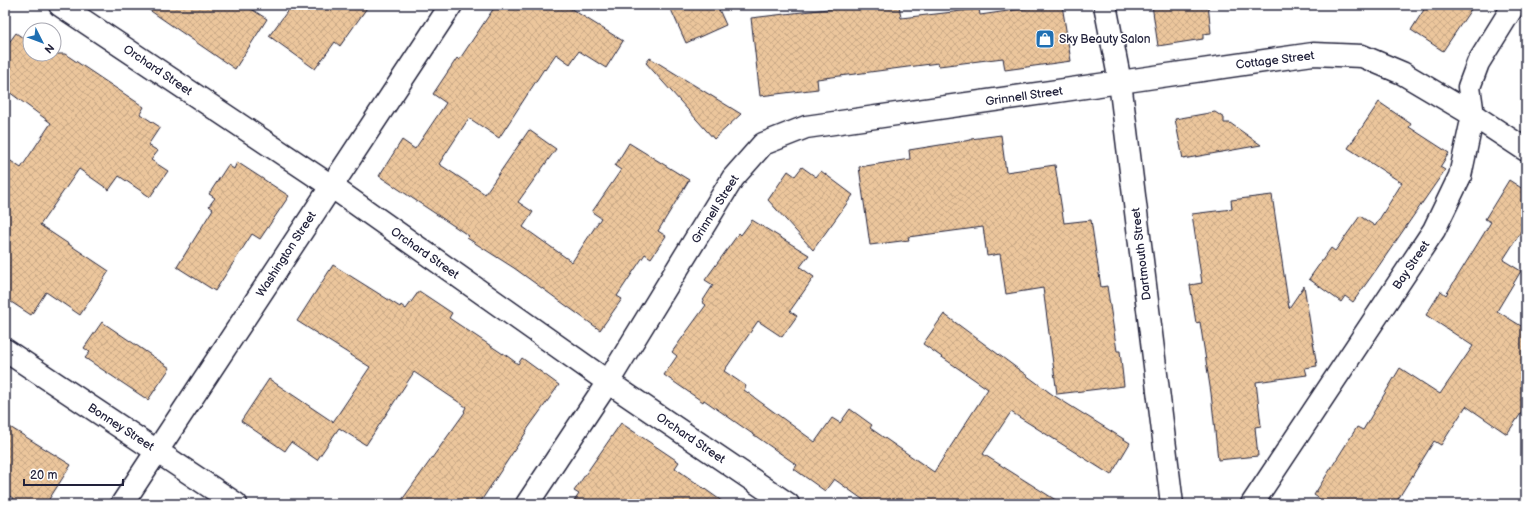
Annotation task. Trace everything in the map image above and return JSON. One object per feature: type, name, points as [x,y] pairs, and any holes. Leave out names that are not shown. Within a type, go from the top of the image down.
[{"type":"street","name":"Orchard Street","points":[[60,5],[330,186],[608,382],[788,504]]},
{"type":"street","name":"Washington Street","points":[[122,504],[330,186],[451,5]]},
{"type":"street","name":"Dartmouth Street","points":[[1105,5],[1120,82],[1172,504]]},
{"type":"street","name":"Bay Street","points":[[1252,504],[1434,230],[1460,176],[1473,115],[1469,87],[1478,63],[1514,5]]},
{"type":"street","name":"Cottage Street","points":[[1120,82],[1313,54],[1362,56],[1402,73],[1473,115],[1526,150]]},
{"type":"street","name":"Grinnell Street","points":[[527,504],[608,382],[733,178],[763,144],[806,127],[1120,82]]},
{"type":"street","name":"Bonney Street","points":[[5,350],[236,504]]},
{"type":"building","points":[[142,5],[245,5],[267,19],[235,69]]},
{"type":"building","points":[[292,5],[369,5],[340,46],[335,42],[315,69],[269,36]]},
{"type":"building","points":[[496,5],[565,5],[623,41],[606,68],[579,51],[570,64],[556,54],[545,70],[544,69],[499,138],[469,118],[439,164],[485,194],[529,130],[556,149],[518,202],[533,212],[523,227],[572,262],[601,218],[592,212],[621,170],[615,166],[629,143],[689,180],[658,231],[666,236],[651,258],[645,254],[617,296],[622,299],[600,330],[514,268],[467,238],[469,236],[379,176],[402,140],[415,149],[446,103],[433,94],[457,58],[459,60]]},
{"type":"building","points":[[669,5],[717,5],[726,25],[686,43]]},
{"type":"building","points":[[862,5],[899,5],[901,18],[979,9],[980,15],[1050,5],[1062,5],[1071,61],[1005,70],[1003,58],[939,66],[938,63],[817,79],[818,89],[760,96],[751,18]]},
{"type":"building","points":[[1152,5],[1208,5],[1211,33],[1203,34],[1203,39],[1158,46]]},
{"type":"building","points":[[1427,5],[1474,5],[1443,51],[1411,30]]},
{"type":"building","points":[[16,33],[22,37],[22,62],[62,62],[62,54],[65,54],[144,107],[140,114],[160,127],[148,145],[158,151],[151,160],[168,171],[150,197],[119,176],[109,190],[79,169],[40,225],[109,271],[80,315],[46,292],[31,315],[5,298],[5,157],[21,168],[51,123],[5,89],[5,48]]},
{"type":"building","points":[[650,58],[741,114],[714,139],[646,63]]},
{"type":"building","points":[[1379,102],[1411,124],[1409,127],[1449,153],[1440,167],[1445,170],[1353,302],[1345,296],[1341,302],[1309,279],[1331,248],[1335,251],[1360,216],[1375,226],[1402,183],[1348,148]]},
{"type":"building","points":[[1215,112],[1224,118],[1224,123],[1230,123],[1261,145],[1183,159],[1175,119]]},
{"type":"building","points":[[1001,135],[1006,172],[1055,165],[1064,223],[1091,220],[1101,287],[1107,286],[1117,351],[1120,351],[1124,386],[1057,394],[1043,288],[1006,294],[1000,254],[987,256],[983,227],[908,237],[909,240],[870,245],[859,167],[910,159],[909,150]]},
{"type":"building","points":[[237,162],[289,196],[260,239],[252,234],[215,291],[177,267],[213,209],[209,206],[215,198],[209,194],[228,165],[234,169]]},
{"type":"building","points":[[802,167],[816,177],[821,171],[853,195],[813,250],[768,200],[788,171],[795,176]]},
{"type":"building","points":[[1509,180],[1526,191],[1526,224],[1503,260],[1521,271],[1497,311],[1526,329],[1526,406],[1507,434],[1466,406],[1441,445],[1434,441],[1395,504],[1327,504],[1314,495],[1357,427],[1363,430],[1400,368],[1440,394],[1473,346],[1426,315],[1441,291],[1446,295],[1491,222],[1485,219]]},
{"type":"building","points":[[1272,195],[1289,308],[1304,286],[1317,366],[1305,368],[1307,375],[1256,382],[1261,426],[1255,427],[1258,456],[1218,460],[1211,393],[1200,322],[1196,323],[1190,285],[1202,283],[1192,214],[1232,209],[1231,200]]},
{"type":"building","points":[[752,220],[809,255],[800,267],[814,277],[790,311],[797,316],[782,337],[758,321],[724,371],[746,386],[744,390],[815,442],[832,418],[840,423],[850,409],[872,425],[870,428],[934,472],[988,389],[923,344],[944,314],[1053,395],[1130,443],[1111,475],[1011,412],[983,454],[1062,504],[869,504],[834,479],[825,491],[794,469],[797,465],[704,400],[703,402],[664,375],[677,356],[672,352],[706,305],[702,302],[713,285],[705,280],[739,233],[741,235]]},
{"type":"building","points":[[333,265],[400,307],[401,305],[406,309],[419,291],[452,313],[449,318],[518,364],[522,358],[559,385],[526,431],[479,504],[399,504],[465,412],[466,407],[414,372],[366,445],[339,428],[317,460],[291,442],[285,451],[241,421],[269,379],[333,422],[370,367],[297,321]]},
{"type":"building","points":[[102,322],[170,368],[148,400],[85,358],[90,352],[84,348]]},
{"type":"building","points":[[621,423],[679,462],[675,468],[726,504],[572,504],[579,494],[574,491]]},
{"type":"building","points":[[5,424],[71,465],[46,504],[22,504],[5,493]]},
{"type":"place","name":"Sky Beauty Salon","points":[[1045,39]]}]
